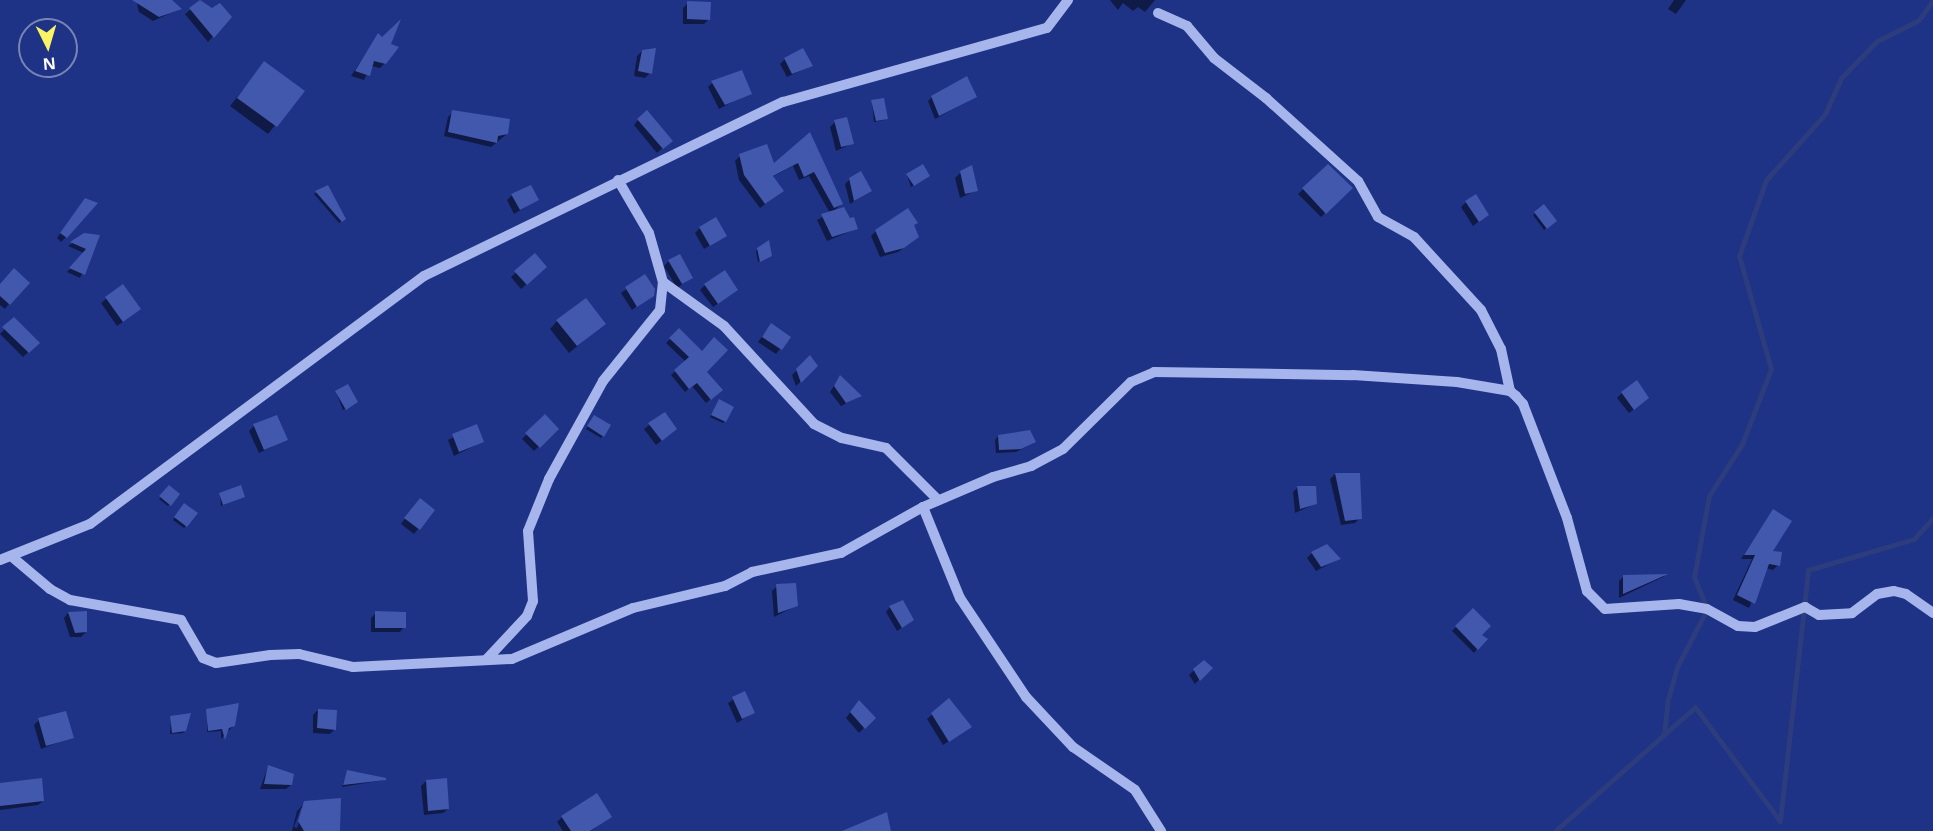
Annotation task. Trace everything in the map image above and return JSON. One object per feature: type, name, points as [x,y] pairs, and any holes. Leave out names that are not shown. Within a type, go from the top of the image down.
[{"type":"street","points":[[5,558],[90,524],[424,276],[783,102],[1047,28],[1068,0]]},
{"type":"street","points":[[1158,13],[1187,26],[1214,58],[1266,98],[1358,181],[1378,217],[1414,237],[1481,310],[1501,349],[1510,391],[1523,404],[1550,473],[1587,591],[1605,609],[1679,604],[1707,609],[1738,626],[1755,627],[1805,607],[1819,615],[1852,613],[1877,594],[1894,591],[1906,594],[1933,613]]},
{"type":"street","points":[[486,660],[527,616],[533,601],[528,531],[549,479],[603,381],[660,310],[663,282],[649,233],[618,180]]},
{"type":"street","points":[[663,282],[724,326],[814,424],[842,438],[886,448],[938,500]]},
{"type":"street","points":[[5,558],[70,600],[181,620],[203,658],[216,663],[299,654],[353,667],[512,659],[542,649],[633,608],[668,597],[725,586],[752,572],[841,553],[923,507],[993,477],[1031,466],[1063,449],[1131,382],[1154,372],[1353,375],[1457,382],[1510,391]]},
{"type":"street","points":[[923,507],[960,598],[1026,697],[1073,747],[1135,789],[1161,831]]},
{"type":"building","points":[[132,0],[172,0],[182,9],[159,17]]},
{"type":"building","points":[[200,0],[212,8],[220,3],[232,17],[214,38],[189,8]]},
{"type":"building","points":[[687,1],[711,2],[710,20],[687,19]]},
{"type":"building","points":[[401,19],[391,44],[399,47],[386,64],[374,61],[370,76],[355,71],[378,33],[382,37]]},
{"type":"building","points":[[656,48],[652,74],[638,71],[642,50]]},
{"type":"building","points":[[803,48],[813,66],[792,74],[784,58]]},
{"type":"building","points":[[264,61],[305,91],[277,127],[237,98]]},
{"type":"building","points":[[742,70],[752,94],[725,105],[711,81]]},
{"type":"building","points":[[967,76],[977,97],[939,116],[931,96]]},
{"type":"building","points":[[884,98],[888,119],[876,121],[871,100]]},
{"type":"building","points":[[452,110],[510,119],[508,134],[498,136],[497,143],[448,132]]},
{"type":"building","points":[[647,110],[673,141],[663,149],[637,119]]},
{"type":"building","points":[[847,117],[854,144],[841,147],[834,120]]},
{"type":"building","points":[[810,132],[843,204],[834,208],[814,172],[804,177],[798,163],[773,176],[784,191],[765,204],[744,175],[739,154],[767,144],[774,163]]},
{"type":"building","points":[[923,164],[930,176],[914,186],[906,174]]},
{"type":"building","points":[[1328,164],[1353,188],[1326,214],[1302,188]]},
{"type":"building","points":[[972,165],[978,191],[965,194],[960,171]]},
{"type":"building","points":[[861,171],[872,191],[854,201],[849,178]]},
{"type":"building","points":[[328,185],[346,219],[342,222],[315,191]]},
{"type":"building","points":[[531,185],[539,200],[520,210],[511,194]]},
{"type":"building","points":[[1476,194],[1489,215],[1479,222],[1465,201]]},
{"type":"building","points":[[85,198],[98,203],[67,238],[60,233]]},
{"type":"building","points":[[1544,204],[1557,221],[1547,229],[1534,212]]},
{"type":"building","points":[[844,207],[850,218],[854,217],[858,229],[832,237],[821,214]]},
{"type":"building","points":[[908,208],[918,223],[914,225],[919,237],[904,248],[885,253],[875,230]]},
{"type":"building","points":[[716,217],[727,236],[710,246],[699,227]]},
{"type":"building","points":[[84,233],[100,235],[85,275],[69,268],[86,249],[70,242]]},
{"type":"building","points":[[769,240],[772,256],[760,262],[757,248]]},
{"type":"building","points":[[535,253],[547,267],[527,285],[514,271]]},
{"type":"building","points":[[680,254],[693,278],[682,284],[668,260]]},
{"type":"building","points":[[14,268],[30,283],[10,305],[0,296],[0,284]]},
{"type":"building","points":[[725,270],[738,290],[718,304],[704,284]]},
{"type":"building","points":[[645,274],[655,289],[654,296],[637,307],[625,287]]},
{"type":"building","points":[[123,284],[141,309],[123,322],[105,297]]},
{"type":"building","points":[[586,298],[606,324],[577,346],[556,320]]},
{"type":"building","points":[[14,317],[40,343],[29,353],[2,327]]},
{"type":"building","points":[[771,323],[791,337],[782,350],[762,337]]},
{"type":"building","points":[[679,328],[702,351],[714,337],[728,350],[707,372],[723,390],[711,400],[697,383],[689,389],[674,370],[689,357],[669,338]]},
{"type":"building","points":[[810,355],[818,366],[801,383],[796,369]]},
{"type":"building","points":[[840,375],[862,396],[846,403],[834,386]]},
{"type":"building","points":[[1637,380],[1649,398],[1634,410],[1621,392]]},
{"type":"building","points":[[348,384],[358,402],[346,410],[335,391]]},
{"type":"building","points":[[719,399],[734,407],[726,422],[711,415]]},
{"type":"building","points":[[665,412],[677,429],[662,441],[648,423]]},
{"type":"building","points":[[545,414],[559,429],[540,448],[525,433]]},
{"type":"building","points":[[277,415],[288,440],[264,450],[253,424]]},
{"type":"building","points":[[594,415],[611,425],[604,437],[587,426]]},
{"type":"building","points":[[477,424],[484,442],[459,452],[452,434]]},
{"type":"building","points":[[1030,430],[1036,442],[1021,449],[999,450],[998,435]]},
{"type":"building","points":[[1335,473],[1360,473],[1362,519],[1345,521]]},
{"type":"building","points":[[169,485],[180,494],[171,506],[159,496]]},
{"type":"building","points":[[241,485],[245,497],[223,505],[219,493]]},
{"type":"building","points":[[1297,486],[1316,486],[1317,504],[1300,509]]},
{"type":"building","points":[[420,498],[435,510],[420,530],[404,518]]},
{"type":"building","points":[[184,503],[198,513],[187,527],[174,517]]},
{"type":"building","points":[[1773,509],[1792,521],[1773,551],[1782,552],[1780,566],[1769,564],[1755,604],[1737,595],[1755,555],[1744,555]]},
{"type":"building","points":[[1327,544],[1341,559],[1321,567],[1311,552]]},
{"type":"building","points":[[1668,574],[1623,594],[1623,575]]},
{"type":"building","points":[[796,583],[798,606],[778,613],[776,584]]},
{"type":"building","points":[[903,600],[914,620],[902,628],[889,606]]},
{"type":"building","points":[[1473,608],[1491,626],[1482,635],[1488,639],[1478,650],[1455,626]]},
{"type":"building","points":[[87,611],[87,632],[75,633],[68,612]]},
{"type":"building","points":[[375,611],[406,612],[406,628],[375,628]]},
{"type":"building","points":[[1204,660],[1213,668],[1200,681],[1193,669]]},
{"type":"building","points":[[745,691],[755,713],[742,719],[732,697]]},
{"type":"building","points":[[949,698],[972,727],[949,742],[931,713]]},
{"type":"building","points":[[859,700],[876,718],[865,729],[850,712]]},
{"type":"building","points":[[239,703],[235,726],[229,728],[225,740],[222,729],[208,731],[206,709]]},
{"type":"building","points":[[318,709],[337,710],[336,730],[317,728]]},
{"type":"building","points":[[66,711],[74,738],[46,746],[38,718]]},
{"type":"building","points":[[191,713],[186,731],[172,733],[170,716]]},
{"type":"building","points":[[268,765],[294,774],[292,785],[264,784]]},
{"type":"building","points":[[347,770],[386,778],[386,780],[343,785]]},
{"type":"building","points":[[42,778],[44,801],[0,806],[0,783]]},
{"type":"building","points":[[447,778],[449,809],[428,811],[426,780]]},
{"type":"building","points":[[597,793],[612,817],[590,831],[571,831],[561,816]]},
{"type":"building","points":[[341,798],[340,831],[304,831],[298,821],[304,801]]},
{"type":"building","points":[[887,812],[891,831],[842,831]]},
{"type":"waterway","points":[[1664,735],[1668,699],[1678,665],[1707,609],[1694,577],[1709,496],[1742,444],[1771,369],[1739,256],[1766,180],[1825,114],[1841,78],[1877,41],[1919,20],[1933,0]]},
{"type":"waterway","points":[[1555,831],[1695,707],[1780,821],[1808,570],[1914,539],[1933,518]]}]
